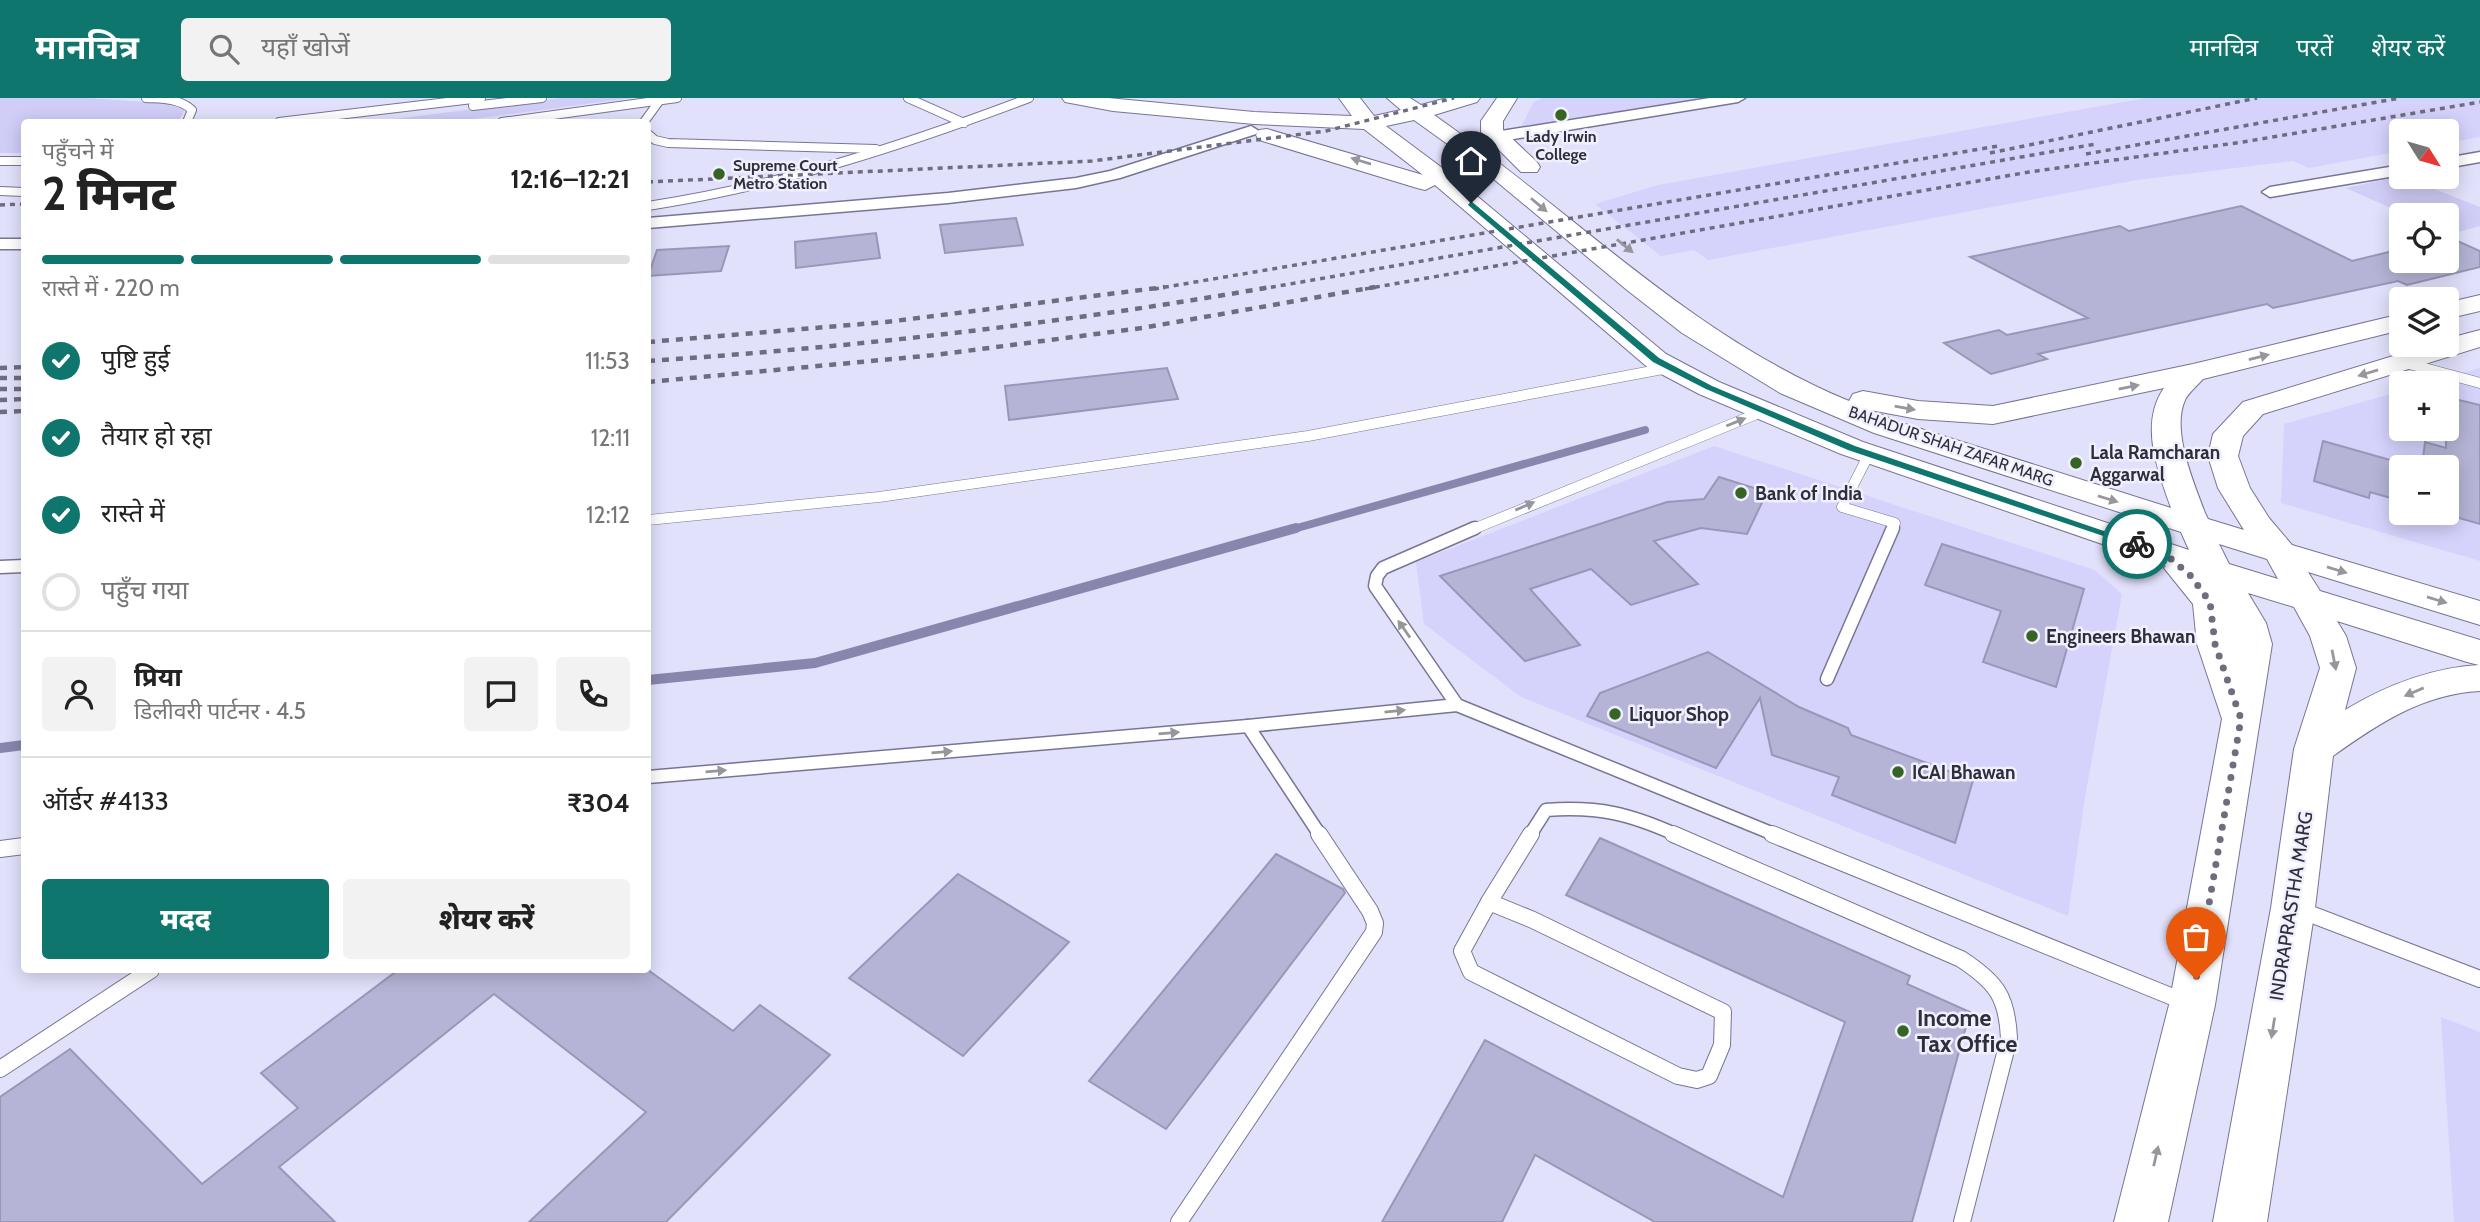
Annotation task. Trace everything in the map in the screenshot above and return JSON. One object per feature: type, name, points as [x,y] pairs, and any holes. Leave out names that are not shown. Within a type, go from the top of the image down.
[{"type":"main road","points":[[1072,98],[1168,104],[1303,122],[1358,108],[1417,113],[1470,98]]},
{"type":"main road","name":"BAHADUR SHAH ZAFAR MARG","points":[[1397,98],[1417,113],[1490,149],[1636,285],[1723,347],[1790,387],[1885,427],[2280,552]]},
{"type":"main road","points":[[1507,98],[1492,121],[1490,149],[1516,156],[1709,315],[1723,347]]},
{"type":"main road","points":[[1168,104],[1251,131],[1319,148],[1425,183]]},
{"type":"main road","points":[[1358,108],[1425,183],[1574,323],[1602,344],[1663,364]]},
{"type":"main road","name":"BAHADUR SHAH ZAFAR MARG","points":[[1358,108],[1663,364],[1764,411],[1869,454],[2305,600]]},
{"type":"main road","points":[[2459,308],[2480,303]]},
{"type":"main road","points":[[1790,387],[1918,410],[1993,415],[2193,373],[2389,325]]},
{"type":"main road","name":"INDRAPRASTHA MARG","points":[[2240,1222],[2293,908],[2314,749],[2337,668],[2328,636],[2305,600],[2280,552],[2256,524],[2234,488],[2223,456],[2228,434],[2253,408],[2480,338]]},
{"type":"main road","points":[[2141,1222],[2192,1004],[2254,644],[2252,628],[2244,609],[2216,571],[2178,484],[2166,429],[2168,407],[2178,388],[2193,373]]},
{"type":"main road","points":[[2280,552],[2480,612]]},
{"type":"main road","points":[[2164,553],[2190,575],[2210,602],[2215,644],[2241,719]]},
{"type":"main road","points":[[2305,600],[2480,653]]},
{"type":"main road","points":[[2314,749],[2375,709],[2437,682],[2480,678]]},
{"type":"street","points":[[1490,149],[1738,98]]},
{"type":"street","points":[[651,223],[948,198],[1076,183],[1125,172],[1251,131]]},
{"type":"street","points":[[2459,161],[2480,157]]},
{"type":"street","points":[[2270,192],[2389,172]]},
{"type":"street","points":[[0,244],[21,244]]},
{"type":"lane","points":[[146,98],[176,100],[188,105],[192,110],[188,119]]},
{"type":"lane","points":[[304,119],[481,98]]},
{"type":"lane","points":[[367,119],[542,98]]},
{"type":"lane","points":[[524,119],[677,98]]},
{"type":"lane","points":[[908,98],[964,123]]},
{"type":"lane","points":[[651,206],[704,198],[894,149],[1029,98]]},
{"type":"lane","points":[[646,119],[660,100]]},
{"type":"lane","points":[[651,137],[667,143],[894,149]]},
{"type":"lane","points":[[0,161],[21,161]]},
{"type":"lane","points":[[0,191],[21,192]]},
{"type":"lane","points":[[2402,362],[2480,383]]},
{"type":"lane","points":[[651,520],[879,497],[1308,436],[1663,364]]},
{"type":"lane","points":[[1457,705],[1375,586],[1377,576],[1383,568],[1539,500],[1764,411]]},
{"type":"lane","points":[[1827,679],[1895,523],[1842,507],[1869,454]]},
{"type":"lane","points":[[0,566],[21,566]]},
{"type":"lane","points":[[651,777],[1248,726],[1457,705],[2192,1004]]},
{"type":"lane","points":[[1179,1222],[1374,932],[1375,923],[1370,911],[1248,726]]},
{"type":"lane","points":[[1489,902],[1533,920],[1723,1012],[1727,1028],[1719,1056],[1709,1076],[1698,1080],[1678,1076],[1471,972],[1462,951],[1489,902],[1546,810],[1575,808],[1633,816],[1961,959],[1975,968],[2000,989],[2009,1017],[2009,1038],[1962,1222]]},
{"type":"lane","points":[[0,849],[21,846]]},
{"type":"lane","points":[[2293,908],[2480,979]]},
{"type":"lane","points":[[0,1069],[147,973]]},
{"type":"shaded area","points":[[0,98],[87,98],[173,104],[184,111],[180,119],[21,119],[21,153],[0,153]]},
{"type":"shaded area","points":[[562,98],[632,98],[473,119],[394,119]]},
{"type":"shaded area","name":"Lady Irwin College","points":[[1542,98],[1701,98],[1521,127],[1533,103]]},
{"type":"shaded area","points":[[2146,98],[2480,98],[2480,137],[2459,141],[2459,119],[2389,119],[2389,153],[2309,168],[2293,161],[2137,180],[1708,260],[1694,250],[1661,256],[1595,204],[1658,185]]},
{"type":"shaded area","points":[[2389,179],[2389,189],[2434,189],[2480,207],[2480,226],[2459,232],[2459,203],[2389,203],[2389,207],[2346,188]]},
{"type":"shaded area","points":[[2480,368],[2480,561],[2281,503],[2284,424],[2389,394],[2389,441],[2459,441],[2459,374]]},
{"type":"shaded area","points":[[1714,446],[2095,570],[2122,594],[2085,797],[2068,916],[1521,697],[1424,624],[1416,562]]},
{"type":"shaded area","points":[[2441,1017],[2480,1032],[2480,1222],[2454,1222]]},
{"type":"building","points":[[2241,206],[2352,261],[2389,252],[2389,273],[2456,273],[2407,285],[2398,281],[2273,308],[2267,304],[2038,354],[2047,359],[1991,374],[1944,343],[1999,330],[2007,335],[2088,318],[1970,257],[2120,226],[2129,231]]},
{"type":"building","points":[[1016,218],[1023,245],[945,253],[940,225]]},
{"type":"building","points":[[876,233],[880,258],[796,268],[795,242]]},
{"type":"building","points":[[2459,242],[2480,251],[2480,267],[2459,272]]},
{"type":"building","points":[[729,246],[721,271],[651,276],[657,250]]},
{"type":"building","points":[[1167,368],[1178,399],[1009,420],[1005,386]]},
{"type":"building","points":[[2459,400],[2480,405],[2480,524],[2459,518],[2459,455],[2423,455],[2425,442],[2446,448],[2446,441],[2459,441]]},
{"type":"building","points":[[2323,441],[2389,460],[2389,498],[2370,492],[2369,498],[2314,481]]},
{"type":"building","points":[[1719,477],[1767,492],[1747,534],[1701,528],[1654,541],[1698,584],[1631,605],[1591,569],[1530,589],[1580,645],[1525,661],[1440,576],[1667,502],[1704,499]]},
{"type":"building","name":"Engineers Bhawan","points":[[1942,544],[2084,589],[2056,687],[1983,662],[2001,611],[1925,585]]},
{"type":"building","points":[[1708,652],[1799,707],[1848,728],[1851,735],[1973,780],[1955,843],[1832,795],[1839,777],[1772,755],[1760,698],[1716,768],[1587,716],[1600,693]]},
{"type":"building","name":"Income Tax Office","points":[[1600,838],[1910,976],[1907,984],[1970,1012],[1912,1222],[1655,1222],[1535,1155],[1502,1222],[1382,1222],[1485,1040],[1783,1197],[1845,1022],[1566,895]]},
{"type":"building","points":[[1276,854],[1343,889],[1345,893],[1166,1129],[1089,1081]]},
{"type":"building","points":[[958,874],[1069,942],[963,1056],[849,978]]},
{"type":"building","points":[[651,972],[733,1031],[760,1005],[830,1055],[666,1222],[529,1222],[646,1112],[494,994],[279,1167],[335,1222],[0,1222],[0,1097],[70,1049],[202,1184],[298,1108],[261,1073],[394,973]]},
{"type":"waterway","points":[[1290,530],[1645,430]]},
{"type":"waterway","points":[[651,680],[815,663],[1296,528]]},
{"type":"waterway","points":[[0,748],[21,745]]},
{"type":"railway","points":[[651,182],[1092,161],[1326,131],[1454,98]]},
{"type":"railway","points":[[1990,153],[2257,98]]},
{"type":"railway","points":[[2086,154],[2400,98]]},
{"type":"railway","points":[[1365,289],[2029,172],[2243,142],[2480,102]]},
{"type":"railway","points":[[1261,289],[2096,144]]},
{"type":"railway","points":[[1154,289],[1998,146]]},
{"type":"railway","points":[[0,205],[21,204]]},
{"type":"railway","points":[[651,342],[886,322],[1165,287]]},
{"type":"railway","points":[[651,361],[804,349],[1038,323],[1271,287]]},
{"type":"railway","points":[[651,382],[935,355],[1142,328],[1375,287]]},
{"type":"railway","points":[[0,368],[21,367]]},
{"type":"railway","points":[[0,378],[21,378]]},
{"type":"railway","points":[[0,389],[21,389]]},
{"type":"railway","points":[[0,400],[21,399]]},
{"type":"railway","points":[[0,412],[21,411]]},
{"type":"way so far","points":[[2137,544],[2164,553],[2190,575],[2210,602],[2215,644],[2241,719],[2196,979]]},
{"type":"place","name":"Lady Irwin College","points":[[1561,115]]},
{"type":"place","name":"Supreme Court Metro Station","points":[[719,174]]},
{"type":"place","name":"Lala Ramcharan Aggarwal","points":[[2076,463]]},
{"type":"place","name":"Bank of India","points":[[1741,493]]},
{"type":"place","name":"Engineers Bhawan","points":[[2032,636]]},
{"type":"place","name":"Liquor Shop","points":[[1615,714]]},
{"type":"place","name":"ICAI Bhawan","points":[[1898,772]]},
{"type":"place","name":"Income Tax Office","points":[[1903,1031]]},
{"type":"route","points":[[1471,203],[1656,360],[1709,387],[1852,448],[2137,544]]}]
